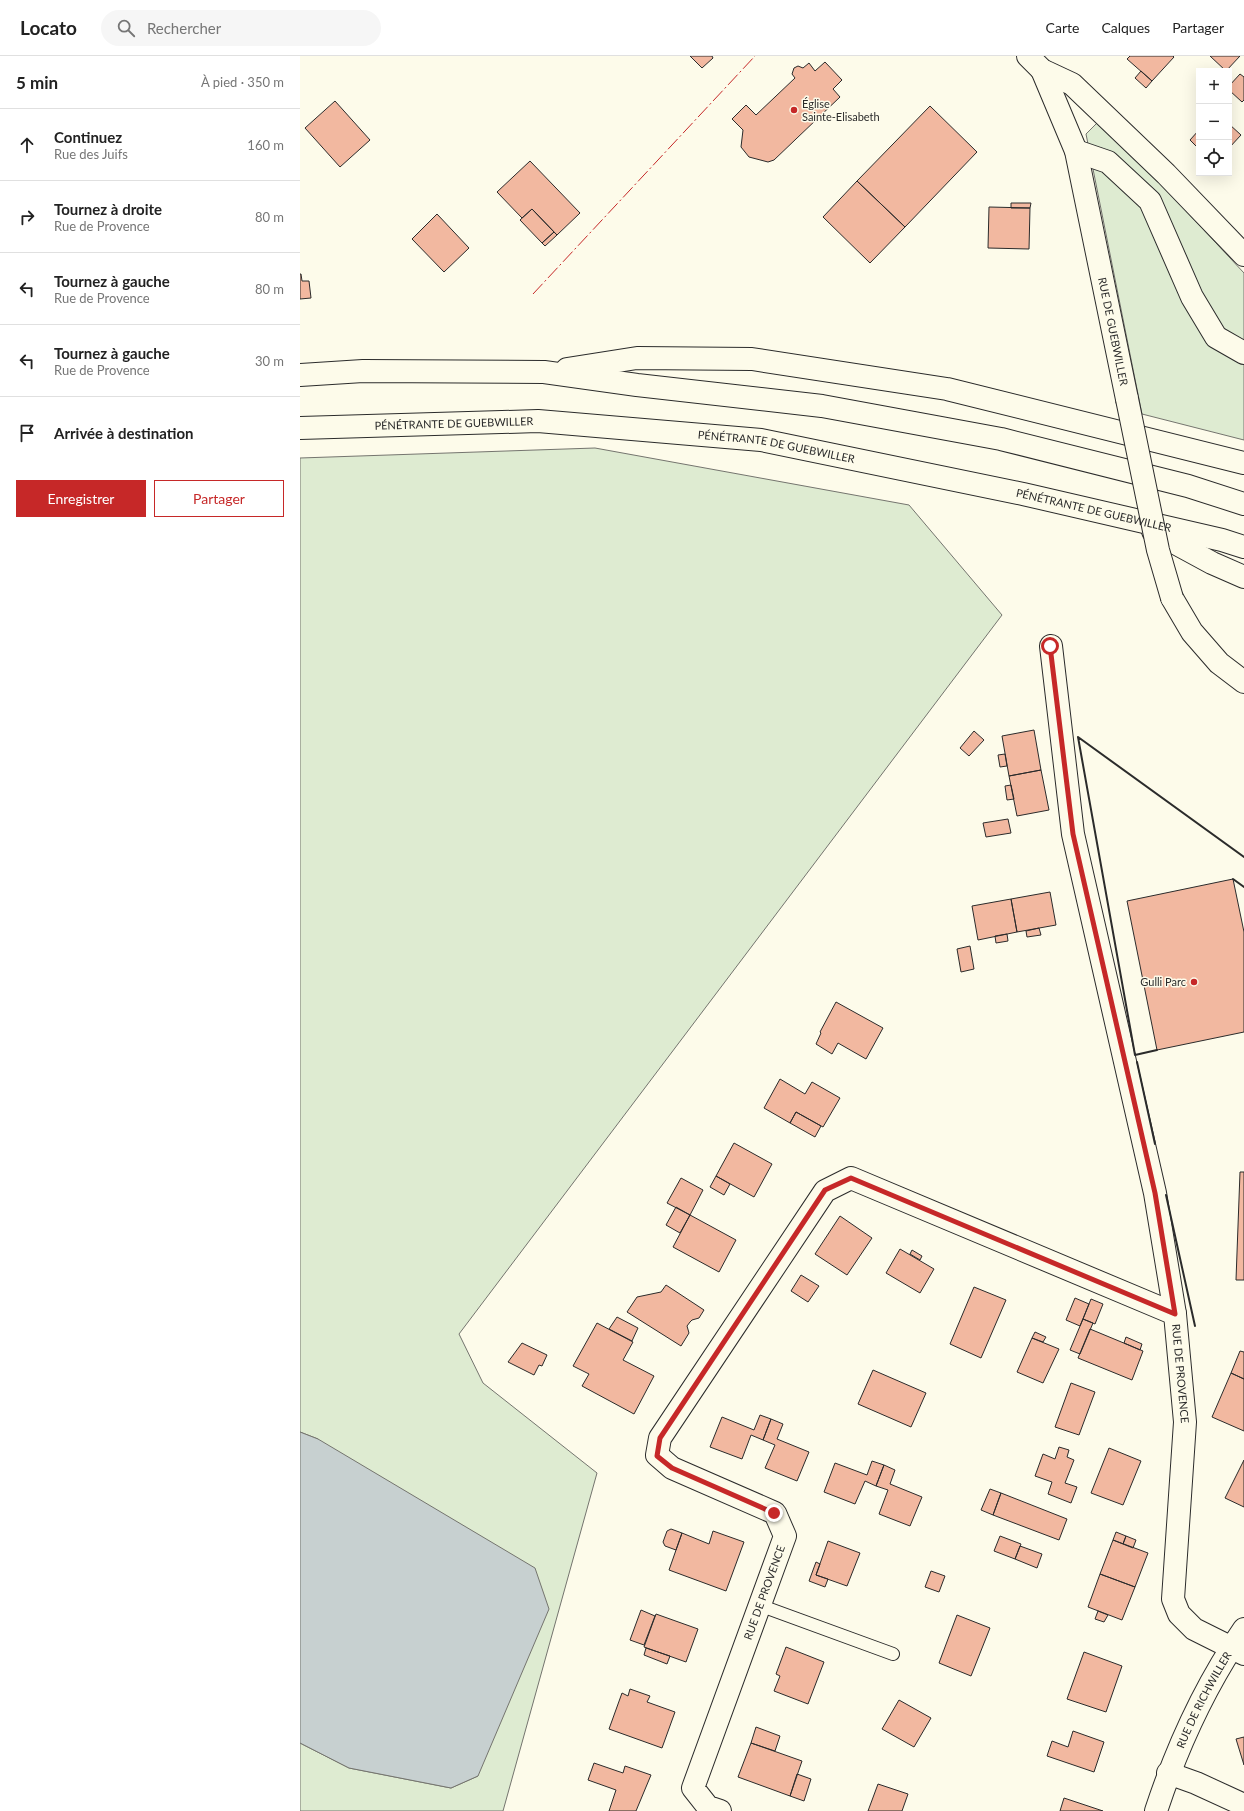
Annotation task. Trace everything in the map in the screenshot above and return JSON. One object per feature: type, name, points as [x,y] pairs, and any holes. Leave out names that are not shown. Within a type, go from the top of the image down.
[{"type":"main road","name":"RUE DE GUEBWILLER","points":[[1035,63],[1076,151],[1158,550],[1172,598],[1192,632],[1214,658],[1244,682]]},
{"type":"main road","name":"RUE DE GUEBWILLER","points":[[1035,63],[1072,84],[1166,174],[1244,255]]},
{"type":"main road","points":[[1076,151],[1108,162],[1150,201],[1192,297],[1216,337],[1244,353]]},
{"type":"main road","points":[[544,372],[637,358],[752,359],[947,389],[1244,463]]},
{"type":"main road","points":[[300,375],[363,370],[544,372],[638,385],[822,406],[1001,439],[1188,486],[1244,504]]},
{"type":"main road","name":"PÉNÉTRANTE DE GUEBWILLER","points":[[300,428],[538,421],[761,440],[1023,494],[1222,540],[1244,547]]},
{"type":"main road","points":[[1129,518],[1212,563],[1244,577]]},
{"type":"main road","points":[[1050,646],[1073,834],[1155,1193],[1175,1314]]},
{"type":"main road","name":"RUE DE PROVENCE","points":[[720,1811],[708,1807],[693,1788],[784,1536],[774,1513],[672,1468],[657,1456],[660,1438],[825,1190],[851,1178],[1175,1314],[1185,1422],[1173,1599],[1179,1614],[1194,1629],[1238,1651]]},
{"type":"main road","name":"RUE DE RICHWILLER","points":[[1156,1811],[1168,1773],[1208,1688],[1222,1661],[1238,1651],[1244,1629]]},
{"type":"main road","points":[[1168,1773],[1196,1783],[1244,1805]]},
{"type":"lane","points":[[760,1605],[893,1654]]},
{"type":"green space","points":[[1097,123],[1148,170],[1244,273],[1244,440],[1142,414],[1086,134]]},
{"type":"green space","points":[[595,448],[909,505],[1002,615],[459,1334],[483,1383],[597,1473],[503,1811],[300,1811],[300,1743],[349,1768],[451,1788],[478,1776],[318,1439],[300,1432],[300,458]]},
{"type":"shaded area","points":[[300,1432],[318,1439],[535,1568],[549,1609],[478,1776],[451,1788],[349,1768],[300,1743]]},
{"type":"building","points":[[690,56],[712,56],[713,58],[702,68]]},
{"type":"building","points":[[1130,56],[1174,57],[1152,81],[1127,59]]},
{"type":"building","points":[[1210,56],[1240,56],[1229,68],[1223,68]]},
{"type":"building","name":"Église Sainte-Elisabeth","points":[[825,62],[842,80],[833,89],[840,97],[774,160],[768,162],[749,157],[741,147],[743,130],[732,119],[746,105],[756,115],[795,78],[792,74],[794,68],[798,66],[803,68],[809,63],[815,71]]},
{"type":"building","points":[[1141,71],[1152,81],[1146,88],[1135,78]]},
{"type":"building","points":[[1240,74],[1244,77],[1244,100],[1242,102],[1232,93],[1232,83]]},
{"type":"building","points":[[335,101],[370,140],[340,167],[305,128]]},
{"type":"building","points":[[930,106],[977,152],[905,227],[857,181]]},
{"type":"building","points":[[1232,127],[1241,135],[1232,145]]},
{"type":"building","points":[[1196,133],[1196,146],[1190,140]]},
{"type":"building","points":[[530,161],[580,213],[557,235],[532,209],[522,218],[497,192]]},
{"type":"building","points":[[857,181],[905,227],[870,263],[823,217]]},
{"type":"building","points":[[1011,203],[1031,203],[1030,208],[1011,208]]},
{"type":"building","points":[[989,207],[1030,208],[1029,249],[988,248]]},
{"type":"building","points":[[532,209],[554,232],[542,243],[520,220]]},
{"type":"building","points":[[437,214],[469,248],[444,272],[412,239]]},
{"type":"building","points":[[554,232],[557,235],[545,246],[542,243]]},
{"type":"building","points":[[300,274],[302,281],[309,281],[311,298],[300,299]]},
{"type":"building","points":[[1034,730],[1041,770],[1009,776],[1002,736]]},
{"type":"building","points":[[974,731],[984,740],[969,756],[960,748]]},
{"type":"building","points":[[1005,754],[1007,766],[1000,767],[998,755]]},
{"type":"building","points":[[1041,770],[1049,810],[1017,816],[1009,776]]},
{"type":"building","points":[[1011,785],[1014,799],[1007,800],[1005,786]]},
{"type":"building","points":[[1008,819],[1011,833],[986,837],[983,823]]},
{"type":"building","name":"Gulli Parc","points":[[1233,879],[1244,932],[1244,1032],[1157,1050],[1127,901]]},
{"type":"building","points":[[1050,892],[1056,925],[1017,932],[1011,899]]},
{"type":"building","points":[[1011,899],[1017,932],[978,940],[972,906]]},
{"type":"building","points":[[1039,928],[1041,935],[1027,937],[1026,931]]},
{"type":"building","points":[[1007,934],[1008,941],[996,943],[995,936]]},
{"type":"building","points":[[970,946],[974,969],[961,972],[957,949]]},
{"type":"building","points":[[836,1002],[883,1028],[866,1059],[838,1043],[832,1054],[816,1044],[821,1033],[820,1032]]},
{"type":"building","points":[[780,1079],[805,1094],[812,1082],[840,1098],[823,1127],[796,1112],[790,1123],[764,1108]]},
{"type":"building","points":[[796,1112],[821,1126],[815,1137],[790,1123]]},
{"type":"building","points":[[734,1143],[772,1164],[754,1197],[716,1176]]},
{"type":"building","points":[[1240,1172],[1244,1172],[1244,1280],[1236,1280]]},
{"type":"building","points":[[716,1176],[730,1184],[724,1195],[710,1187]]},
{"type":"building","points":[[681,1178],[703,1190],[690,1215],[667,1203]]},
{"type":"building","points":[[676,1207],[690,1215],[680,1233],[666,1225]]},
{"type":"building","points":[[690,1215],[736,1240],[719,1272],[673,1247]]},
{"type":"building","points":[[840,1216],[872,1238],[847,1275],[815,1254]]},
{"type":"building","points":[[900,1249],[934,1269],[920,1293],[886,1273]]},
{"type":"building","points":[[912,1250],[922,1256],[920,1260],[910,1254]]},
{"type":"building","points":[[801,1275],[819,1286],[808,1302],[791,1291]]},
{"type":"building","points":[[666,1285],[704,1310],[699,1318],[692,1320],[687,1326],[689,1333],[681,1346],[627,1312],[637,1297],[661,1292]]},
{"type":"building","points":[[974,1287],[1006,1300],[981,1358],[950,1344]]},
{"type":"building","points":[[1075,1298],[1089,1304],[1080,1326],[1066,1320]]},
{"type":"building","points":[[1091,1299],[1103,1304],[1095,1324],[1083,1319]]},
{"type":"building","points":[[617,1317],[638,1328],[632,1341],[609,1329]]},
{"type":"building","points":[[1083,1319],[1093,1323],[1080,1354],[1070,1350]]},
{"type":"building","points":[[597,1323],[633,1342],[623,1360],[654,1376],[634,1414],[582,1386],[589,1374],[573,1366]]},
{"type":"building","points":[[1090,1329],[1143,1351],[1132,1380],[1078,1358]]},
{"type":"building","points":[[1035,1332],[1046,1337],[1043,1342],[1032,1338]]},
{"type":"building","points":[[1126,1337],[1142,1344],[1140,1350],[1124,1343]]},
{"type":"building","points":[[1032,1338],[1059,1349],[1043,1383],[1017,1372]]},
{"type":"building","points":[[522,1343],[547,1355],[542,1366],[539,1365],[534,1375],[508,1362]]},
{"type":"building","points":[[1240,1351],[1244,1352],[1244,1379],[1231,1373]]},
{"type":"building","points":[[873,1370],[926,1393],[911,1427],[858,1404]]},
{"type":"building","points":[[1231,1373],[1244,1379],[1244,1431],[1212,1417]]},
{"type":"building","points":[[1071,1383],[1095,1392],[1079,1435],[1055,1427]]},
{"type":"building","points":[[760,1415],[771,1419],[763,1440],[751,1435],[742,1459],[710,1447],[722,1417],[754,1430]]},
{"type":"building","points":[[771,1419],[783,1424],[777,1439],[809,1452],[797,1481],[765,1468],[775,1445],[763,1440]]},
{"type":"building","points":[[1059,1447],[1069,1450],[1067,1457],[1074,1460],[1065,1483],[1077,1487],[1071,1503],[1048,1494],[1052,1482],[1035,1476],[1043,1454],[1055,1459]]},
{"type":"building","points":[[1109,1448],[1141,1461],[1123,1505],[1091,1493]]},
{"type":"building","points":[[1244,1460],[1244,1507],[1225,1498]]},
{"type":"building","points":[[872,1461],[884,1465],[876,1486],[865,1481],[855,1504],[824,1492],[835,1463],[867,1475]]},
{"type":"building","points":[[884,1465],[895,1470],[890,1484],[922,1497],[910,1526],[879,1514],[888,1490],[876,1486]]},
{"type":"building","points":[[990,1489],[1001,1493],[993,1515],[981,1510]]},
{"type":"building","points":[[1001,1493],[1067,1519],[1059,1540],[993,1515]]},
{"type":"building","points":[[671,1529],[682,1533],[676,1550],[665,1546],[663,1542],[667,1531]]},
{"type":"building","points":[[713,1531],[744,1542],[726,1591],[669,1570],[682,1533],[709,1544]]},
{"type":"building","points":[[1116,1532],[1126,1536],[1123,1544],[1113,1540]]},
{"type":"building","points":[[1000,1536],[1021,1544],[1015,1559],[994,1551]]},
{"type":"building","points":[[1126,1536],[1136,1540],[1133,1548],[1123,1544]]},
{"type":"building","points":[[1113,1540],[1148,1553],[1135,1587],[1100,1574]]},
{"type":"building","points":[[828,1541],[860,1553],[847,1586],[816,1575]]},
{"type":"building","points":[[1020,1546],[1042,1554],[1037,1568],[1015,1559]]},
{"type":"building","points":[[816,1562],[820,1564],[816,1575],[828,1579],[825,1587],[809,1581]]},
{"type":"building","points":[[931,1571],[945,1576],[939,1592],[925,1587]]},
{"type":"building","points":[[1100,1574],[1135,1587],[1122,1620],[1088,1607]]},
{"type":"building","points":[[641,1610],[655,1616],[644,1645],[630,1640]]},
{"type":"building","points":[[1098,1611],[1108,1615],[1104,1622],[1095,1619]]},
{"type":"building","points":[[656,1614],[698,1629],[686,1662],[644,1647]]},
{"type":"building","points":[[957,1615],[990,1628],[971,1676],[939,1663]]},
{"type":"building","points":[[786,1647],[824,1662],[808,1704],[774,1691],[780,1676],[776,1674]]},
{"type":"building","points":[[646,1648],[670,1656],[667,1664],[644,1655]]},
{"type":"building","points":[[1084,1652],[1122,1666],[1106,1712],[1067,1699]]},
{"type":"building","points":[[630,1689],[650,1696],[647,1702],[675,1712],[662,1748],[609,1729],[622,1693],[628,1696]]},
{"type":"building","points":[[899,1700],[931,1718],[914,1747],[882,1729]]},
{"type":"building","points":[[756,1727],[780,1736],[775,1751],[751,1743]]},
{"type":"building","points":[[1073,1731],[1104,1742],[1094,1772],[1047,1756],[1052,1741],[1068,1747]]},
{"type":"building","points":[[1244,1737],[1244,1765],[1236,1739]]},
{"type":"building","points":[[751,1743],[802,1761],[790,1796],[738,1777]]},
{"type":"building","points":[[594,1763],[623,1773],[625,1766],[651,1775],[636,1811],[609,1811],[616,1790],[588,1780]]},
{"type":"building","points":[[797,1774],[811,1779],[804,1801],[790,1796]]},
{"type":"building","points":[[878,1784],[908,1794],[902,1811],[868,1811]]},
{"type":"building","points":[[1064,1798],[1103,1811],[1060,1811]]},
{"type":"wall","points":[[1157,1050],[1135,1055],[1078,737],[1244,857]]},
{"type":"wall","points":[[1233,879],[1244,887]]},
{"type":"wall","points":[[1137,1062],[1155,1144]]},
{"type":"wall","points":[[1166,1195],[1195,1326]]},
{"type":"power","points":[[533,294],[755,56]]},
{"type":"place","name":"Église Sainte-Elisabeth","points":[[794,110]]},
{"type":"place","name":"Gulli Parc","points":[[1194,982]]},
{"type":"route","points":[[774,1513],[672,1468],[657,1456],[660,1438],[825,1190],[851,1178],[1175,1314],[1155,1193],[1073,834],[1050,646]]}]
